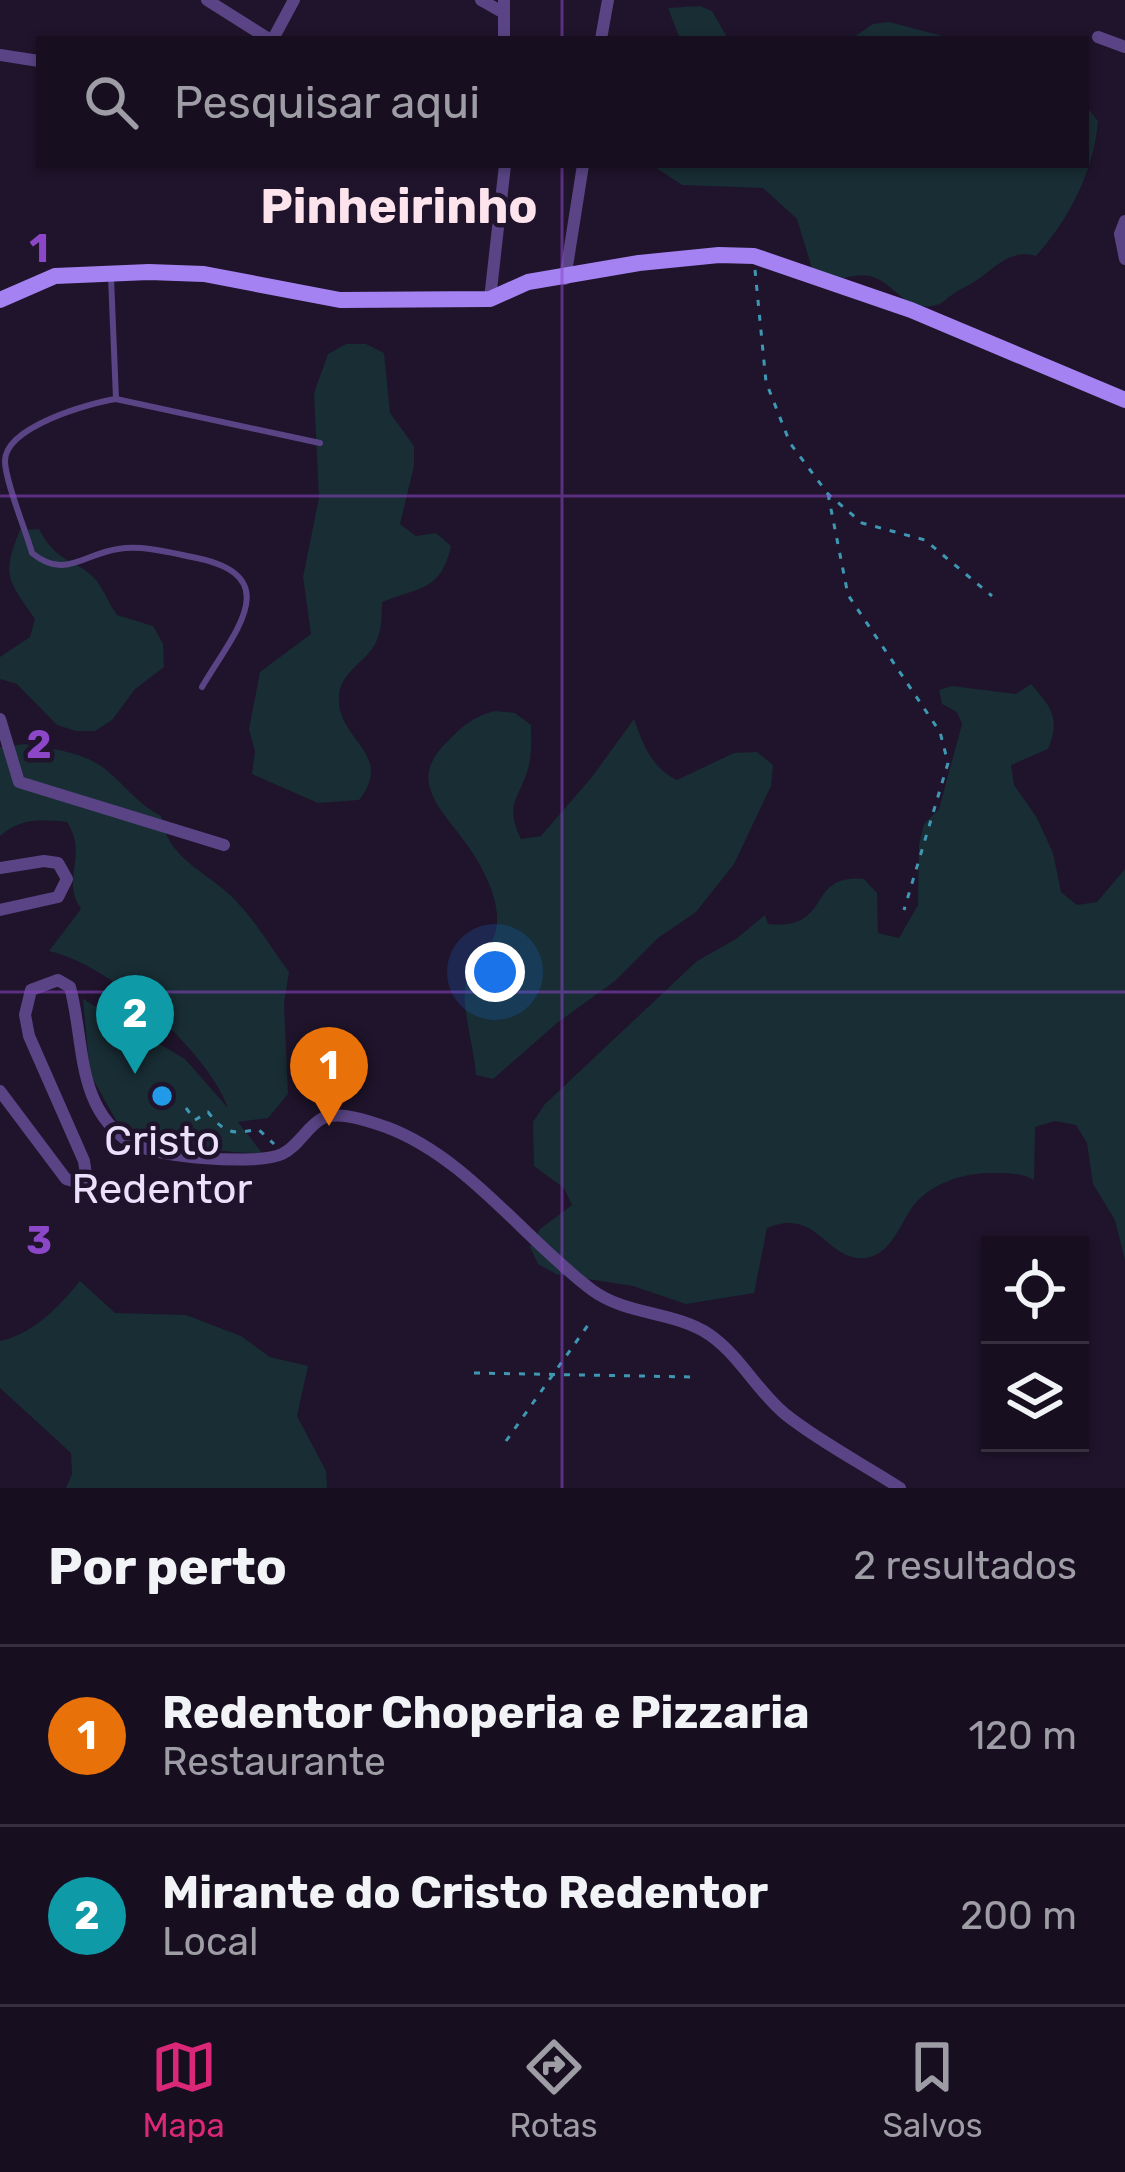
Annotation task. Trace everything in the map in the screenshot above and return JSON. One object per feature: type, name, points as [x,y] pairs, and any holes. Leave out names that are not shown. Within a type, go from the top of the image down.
[{"type":"street","points":[[207,0],[266,36]]},
{"type":"street","points":[[273,36],[294,0]]},
{"type":"street","points":[[481,0],[504,7]]},
{"type":"street","points":[[602,36],[608,0]]},
{"type":"street","points":[[1098,37],[1125,47]]},
{"type":"street","points":[[0,55],[36,61]]},
{"type":"street","points":[[490,299],[506,168]]},
{"type":"street","points":[[565,279],[583,168]]},
{"type":"street","points":[[1125,221],[1120,234],[1125,259]]},
{"type":"street","points":[[0,300],[55,276],[111,274],[204,274],[340,300],[490,299],[529,282],[660,260],[754,256],[911,310],[1125,400]]},
{"type":"street","points":[[0,719],[19,782],[224,845]]},
{"type":"street","points":[[0,868],[58,863],[68,878],[58,897],[0,910]]},
{"type":"street","points":[[0,1091],[66,1179],[80,1183],[86,1175],[84,1161],[34,1049],[25,1015],[31,990],[58,980],[70,987],[87,1082],[116,1132],[135,1146],[260,1161],[284,1154],[323,1118],[353,1117],[418,1142],[595,1292],[624,1307],[693,1324],[734,1354],[788,1417],[900,1488]]},
{"type":"lane","points":[[111,274],[116,399]]},
{"type":"lane","points":[[202,686],[244,616],[248,602],[241,577],[227,565],[142,548],[106,551],[77,566],[61,568],[44,562],[32,553],[5,460],[10,444],[23,432],[58,417],[94,402],[116,399],[320,443]]},
{"type":"path","points":[[754,256],[771,398],[790,443],[828,494],[862,523],[925,540],[992,596]]},
{"type":"path","points":[[828,494],[848,596],[940,732],[948,763],[904,910]]},
{"type":"path","points":[[186,1108],[194,1120],[208,1112],[222,1130],[236,1134],[258,1129],[284,1154]]},
{"type":"path","points":[[506,1441],[588,1325]]},
{"type":"path","points":[[474,1373],[694,1377]]},
{"type":"shaded area","points":[[700,6],[712,11],[726,36],[679,36],[668,8]]},
{"type":"shaded area","points":[[889,22],[940,36],[855,36],[873,24]]},
{"type":"shaded area","points":[[1089,110],[1098,121],[1089,163]]},
{"type":"shaded area","points":[[656,168],[1087,168],[1069,210],[1036,256],[1004,260],[941,303],[921,306],[868,276],[832,283],[814,275],[797,219],[763,188],[682,185]]},
{"type":"shaded area","points":[[346,344],[366,344],[384,353],[390,413],[414,446],[400,524],[416,536],[436,533],[451,546],[435,580],[382,602],[375,644],[341,688],[340,711],[368,758],[369,784],[359,800],[318,803],[252,774],[255,752],[249,729],[260,672],[311,634],[303,577],[319,498],[314,393],[328,354]]},
{"type":"shaded area","points":[[39,529],[54,550],[97,581],[117,615],[153,626],[163,644],[164,667],[95,731],[57,725],[17,684],[0,679],[0,657],[30,637],[35,619],[14,587],[10,559],[20,530]]},
{"type":"shaded area","points":[[1031,684],[1052,714],[1052,738],[1048,749],[1011,765],[1014,785],[1053,853],[1061,892],[1077,905],[1097,902],[1125,869],[1125,1260],[1115,1220],[1093,1184],[1087,1143],[1076,1125],[1055,1121],[1035,1127],[1034,1180],[988,1173],[938,1185],[921,1197],[889,1244],[875,1255],[853,1257],[798,1224],[767,1228],[754,1293],[686,1304],[633,1286],[556,1274],[538,1264],[530,1247],[540,1229],[572,1205],[564,1188],[534,1166],[533,1122],[545,1104],[697,961],[736,939],[765,915],[768,924],[803,919],[833,884],[864,879],[877,893],[878,933],[899,938],[918,905],[924,824],[939,809],[962,724],[957,712],[942,704],[939,690],[952,686],[1016,694]]},
{"type":"shaded area","points":[[495,711],[515,713],[531,725],[529,765],[514,808],[521,839],[541,836],[634,719],[655,762],[677,780],[734,753],[757,752],[773,765],[771,786],[734,864],[696,912],[658,938],[615,981],[493,1079],[476,1075],[465,992],[494,937],[494,898],[476,859],[438,805],[429,781],[436,754],[449,740],[470,722]]},
{"type":"shaded area","points":[[26,744],[92,761],[161,816],[179,853],[240,905],[289,972],[284,1004],[288,1094],[268,1118],[238,1122],[262,1153],[208,1149],[121,1129],[90,1074],[83,999],[185,1059],[228,1108],[200,1061],[153,1013],[99,973],[49,951],[81,909],[73,887],[76,846],[67,822],[32,821],[0,836],[0,747]]},
{"type":"shaded area","points":[[80,1281],[115,1313],[186,1315],[241,1336],[270,1357],[308,1366],[297,1416],[326,1471],[327,1488],[66,1488],[72,1474],[71,1453],[0,1388],[0,1341],[34,1326]]},
{"type":"place","name":"Mirante do Cristo Redentor","points":[[135,1074]]},
{"type":"place","name":"Cristo Redentor","points":[[162,1096]]},
{"type":"place","name":"Redentor Choperia e Pizzaria","points":[[329,1126]]},
{"type":"district","name":"Pinheirinho","points":[[399,206]]}]
